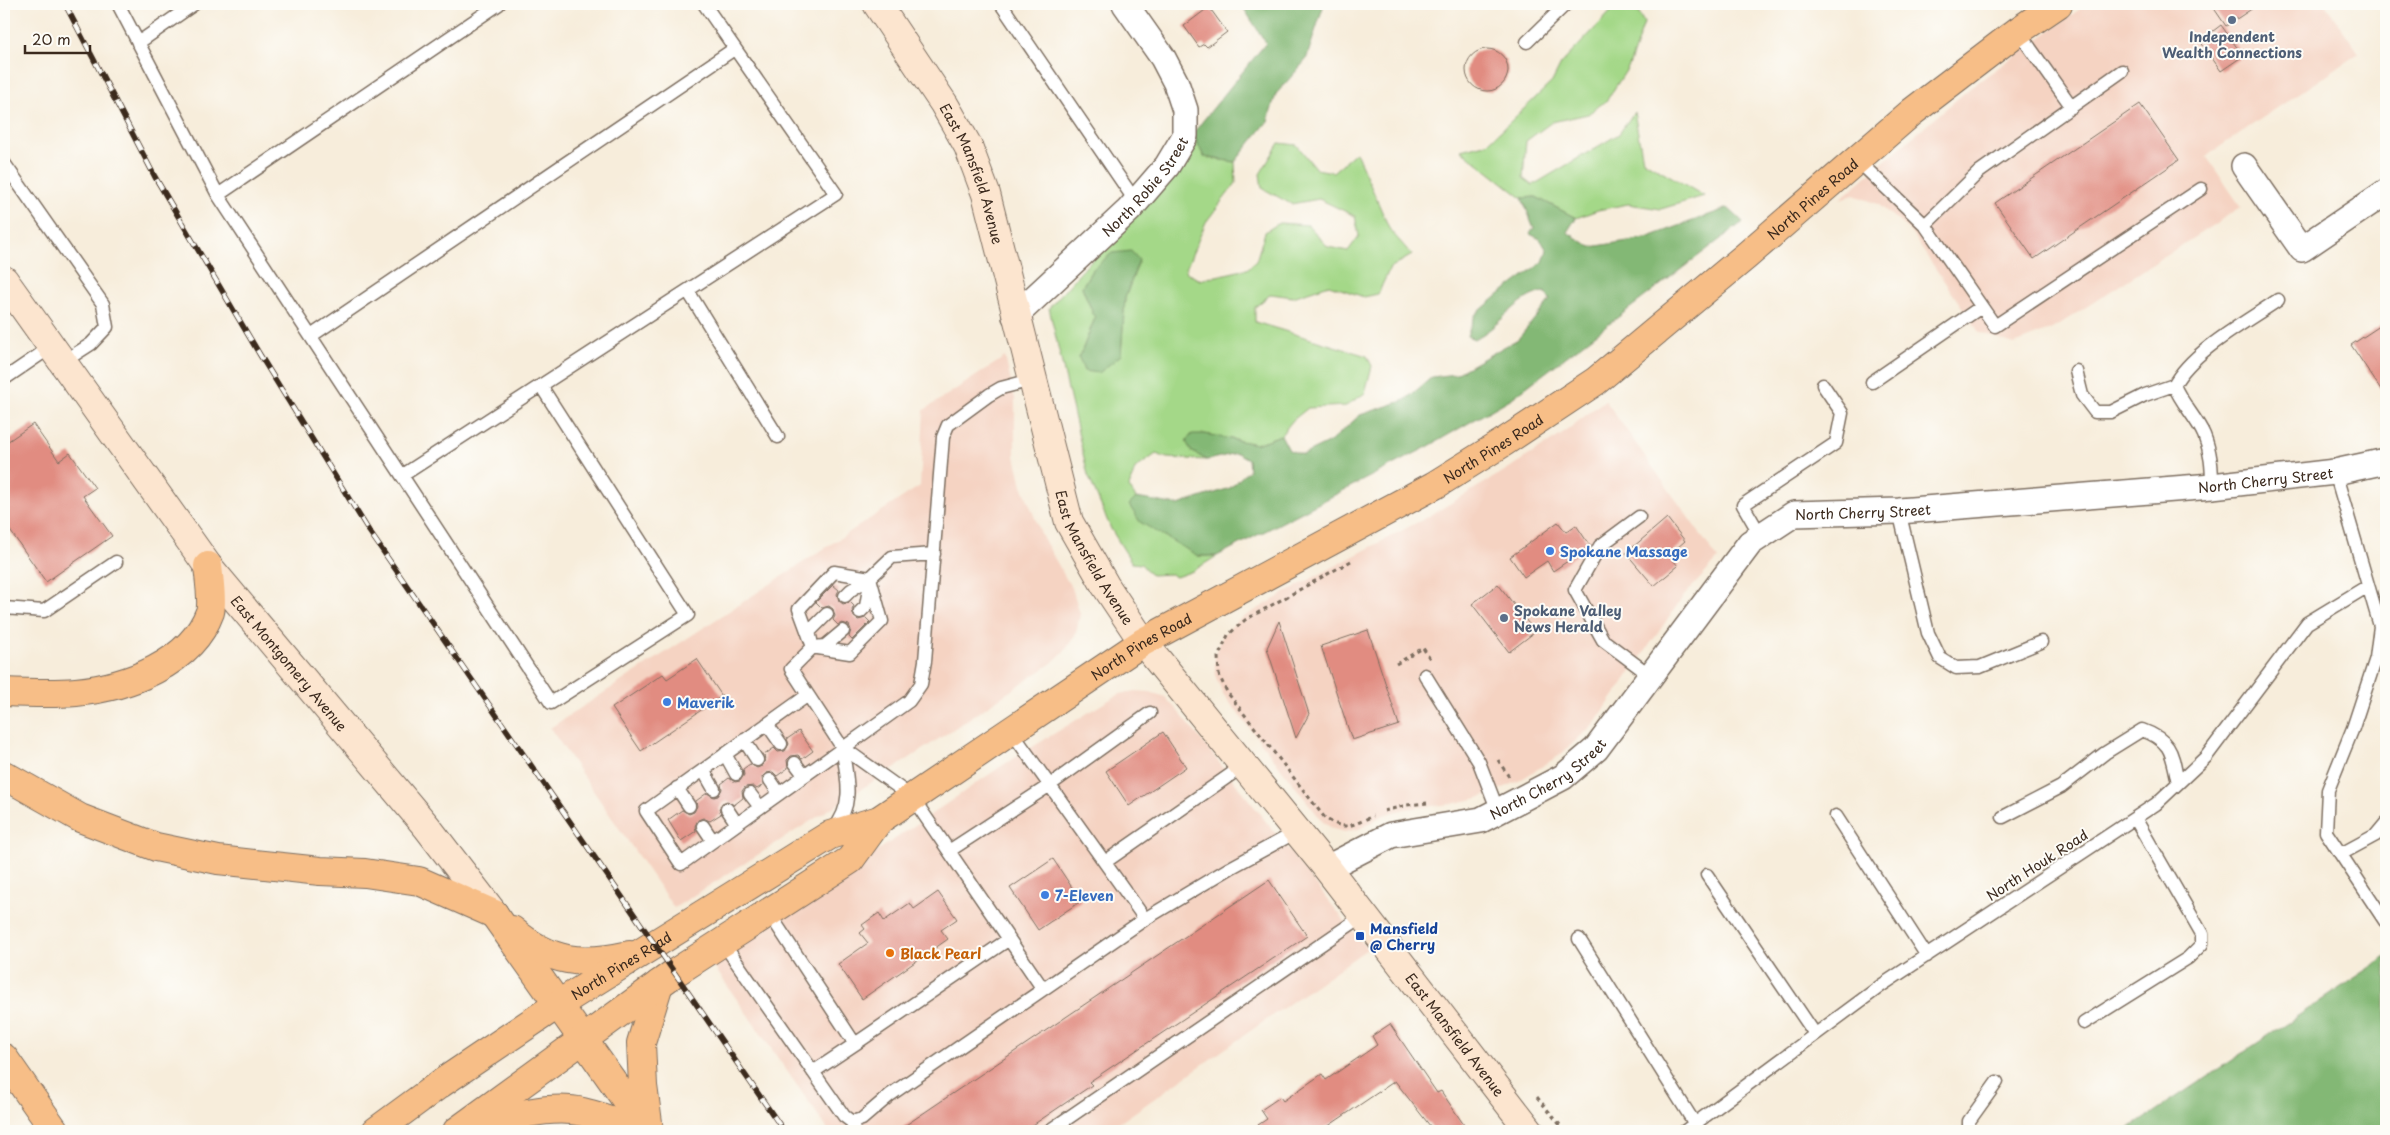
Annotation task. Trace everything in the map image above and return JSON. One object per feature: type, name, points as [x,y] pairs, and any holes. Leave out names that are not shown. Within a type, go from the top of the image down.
[{"type":"main road","name":"North Pines Road","points":[[376,1131],[440,1084],[557,1005],[647,951],[830,834],[879,820],[1143,642],[1435,485],[1580,392],[1596,381],[1724,275],[1912,112],[2018,30],[2058,4]]},
{"type":"main road","points":[[4,692],[75,692],[99,689],[133,678],[174,659],[199,632],[211,610],[208,566]]},
{"type":"main road","points":[[4,775],[80,818],[156,848],[218,860],[320,871],[365,873],[419,880],[494,914],[532,946],[563,959],[603,961],[647,951]]},
{"type":"main road","name":"North Pines Road","points":[[458,1131],[659,984],[850,860],[879,820]]},
{"type":"main road","name":"East Montgomery Avenue","points":[[494,914],[647,1131]]},
{"type":"main road","points":[[466,1131],[511,1115],[551,1111],[581,1111],[647,1131],[641,1043],[659,984]]},
{"type":"main road","points":[[4,1058],[55,1131]]},
{"type":"street","name":"East Mansfield Avenue","points":[[877,4],[944,104],[968,146],[986,194],[1069,522],[1105,585],[1143,642],[1298,831],[1530,1131]]},
{"type":"street","name":"North Robie Street","points":[[1016,316],[1136,202],[1166,166],[1186,136],[1185,110],[1176,83],[1163,58],[1125,4]]},
{"type":"street","points":[[2244,166],[2302,249],[2386,192]]},
{"type":"street","name":"East Montgomery Avenue","points":[[4,280],[208,566],[427,827],[494,914]]},
{"type":"street","name":"North Cherry Street","points":[[1327,868],[1391,835],[1480,820],[1494,801],[1563,777],[1596,749],[1750,543],[1794,514],[1899,511],[2212,486],[2335,472],[2386,461]]},
{"type":"lane","points":[[118,4],[218,195],[552,703],[688,615],[541,386]]},
{"type":"lane","points":[[138,42],[194,4]]},
{"type":"lane","points":[[218,195],[498,4]]},
{"type":"lane","points":[[403,475],[836,194],[704,4]]},
{"type":"lane","points":[[1001,4],[1136,202]]},
{"type":"lane","points":[[1527,42],[1566,4]]},
{"type":"lane","points":[[2018,30],[2072,106]]},
{"type":"lane","points":[[311,336],[734,49]]},
{"type":"lane","points":[[1925,225],[1979,172],[2122,71]]},
{"type":"lane","points":[[1857,160],[1925,225],[1995,326],[2201,190]]},
{"type":"lane","points":[[4,163],[103,304],[107,327],[91,344],[57,354],[4,379]]},
{"type":"lane","points":[[688,291],[778,437]]},
{"type":"lane","points":[[2076,371],[2082,395],[2095,412],[2111,412],[2145,395],[2174,384],[2181,372],[2200,354],[2278,300]]},
{"type":"lane","points":[[1872,382],[1981,307]]},
{"type":"lane","points":[[808,695],[646,811],[681,864],[842,747],[909,701],[921,684],[943,437],[948,426],[1001,388],[1032,380]]},
{"type":"lane","points":[[2174,384],[2180,400],[2204,434],[2211,459],[2212,486]]},
{"type":"lane","points":[[1761,536],[1743,505],[1836,443],[1842,413],[1823,385]]},
{"type":"lane","points":[[2335,472],[2380,626],[2376,658],[2328,790],[2326,832],[2385,921]]},
{"type":"lane","points":[[1899,511],[1928,633],[1940,658],[1956,668],[1980,667],[2041,642]]},
{"type":"lane","points":[[1639,517],[1600,546],[1575,590],[1603,640],[1651,676]]},
{"type":"lane","points":[[845,596],[870,578],[892,557],[934,554]]},
{"type":"lane","points":[[4,608],[44,611],[116,562]]},
{"type":"lane","points":[[813,647],[799,609],[834,572],[870,578]]},
{"type":"lane","points":[[860,612],[866,606],[870,578]]},
{"type":"lane","points":[[813,647],[850,653],[882,621],[870,578]]},
{"type":"lane","name":"North Houk Road","points":[[1690,1128],[1815,1034],[1927,956],[2156,804],[2206,758],[2307,622],[2368,586]]},
{"type":"lane","points":[[813,647],[809,632],[827,614]]},
{"type":"lane","points":[[843,630],[826,646],[813,647],[791,669],[842,747],[912,797],[1043,989]]},
{"type":"lane","points":[[1425,675],[1479,762],[1494,801]]},
{"type":"lane","points":[[948,851],[1050,785],[1150,713]]},
{"type":"lane","points":[[767,724],[780,744]]},
{"type":"lane","points":[[2003,817],[2061,786],[2105,753],[2142,730],[2159,735],[2171,751],[2178,783]]},
{"type":"lane","points":[[1012,731],[1145,919]]},
{"type":"lane","points":[[744,740],[757,760]]},
{"type":"lane","points":[[830,834],[842,820],[848,803],[842,747]]},
{"type":"lane","points":[[725,754],[736,774]]},
{"type":"lane","points":[[795,763],[804,775]]},
{"type":"lane","points":[[1105,862],[1243,766]]},
{"type":"lane","points":[[703,770],[714,789]]},
{"type":"lane","points":[[770,780],[780,793]]},
{"type":"lane","points":[[677,788],[689,806]]},
{"type":"lane","points":[[750,794],[760,807]]},
{"type":"lane","points":[[727,809],[737,824]]},
{"type":"lane","points":[[1836,816],[1927,956]]},
{"type":"lane","points":[[2084,1023],[2188,958],[2202,944],[2202,934],[2135,818]]},
{"type":"lane","points":[[2341,854],[2376,835],[2386,823]]},
{"type":"lane","points":[[703,826],[713,841]]},
{"type":"lane","points":[[723,943],[853,1127],[890,1096],[1145,919],[1230,868],[1298,831]]},
{"type":"lane","points":[[1707,876],[1815,1034]]},
{"type":"lane","points":[[769,913],[855,1044]]},
{"type":"lane","points":[[1049,1131],[1364,916]]},
{"type":"lane","points":[[813,1072],[1009,939]]},
{"type":"lane","points":[[1579,940],[1690,1128]]},
{"type":"lane","points":[[1969,1131],[1969,1121],[1996,1082]]},
{"type":"path","points":[[1351,561],[1245,620],[1228,635],[1218,657],[1219,675],[1227,692],[1325,818],[1337,826],[1348,827],[1385,810],[1407,805],[1432,803]]},
{"type":"path","points":[[1494,801],[1512,781],[1497,758]]},
{"type":"shaded area","points":[[2087,4],[2325,4],[2359,53],[2206,156],[2241,207],[2052,329],[2014,344],[1979,332],[1909,230],[1878,204],[1854,195],[1840,199],[1970,88]]},
{"type":"shaded area","points":[[1005,357],[1015,399],[1015,456],[1022,485],[1042,536],[1073,591],[1080,614],[1076,634],[1065,650],[1052,663],[910,758],[674,908],[550,728],[920,486],[924,410]]},
{"type":"shaded area","points":[[1605,400],[1718,559],[1683,597],[1594,724],[1560,755],[1517,782],[1482,797],[1452,804],[1405,809],[1384,815],[1359,829],[1345,832],[1333,829],[1323,822],[1223,694],[1215,675],[1215,654],[1223,635],[1237,621],[1292,589],[1431,515],[1506,470],[1561,435]]},
{"type":"shaded area","points":[[1135,691],[1150,692],[1165,697],[1183,717],[1367,949],[1108,1131],[829,1131],[712,964],[1003,765],[1109,700],[1120,694]]},
{"type":"green space","points":[[1241,4],[1324,4],[1306,60],[1276,94],[1268,121],[1235,162],[1204,157],[1193,133],[1266,43]]},
{"type":"green space","points":[[1618,4],[1634,4],[1644,23],[1629,66],[1607,100],[1588,114],[1552,122],[1526,141],[1523,178],[1533,185],[1619,134],[1634,112],[1643,160],[1704,196],[1661,209],[1628,204],[1598,210],[1576,218],[1536,197],[1522,198],[1461,150],[1488,143],[1552,82],[1561,64]]},
{"type":"green space","points":[[1193,133],[1204,157],[1235,162],[1236,183],[1206,222],[1185,271],[1199,280],[1247,269],[1256,261],[1265,232],[1279,223],[1308,225],[1328,247],[1348,251],[1359,236],[1355,216],[1319,199],[1291,204],[1262,188],[1260,174],[1279,143],[1297,145],[1316,169],[1333,172],[1356,152],[1390,230],[1412,255],[1390,268],[1378,294],[1364,297],[1329,285],[1293,297],[1271,294],[1255,307],[1255,322],[1367,356],[1372,366],[1365,393],[1346,406],[1308,408],[1293,420],[1281,435],[1256,444],[1205,434],[1192,435],[1191,451],[1207,460],[1167,458],[1156,454],[1135,469],[1129,487],[1136,498],[1129,505],[1198,556],[1217,556],[1193,571],[1176,577],[1171,574],[1151,575],[1141,564],[1132,563],[1111,529],[1088,475],[1049,308],[1166,176]],"holes":[[[1139,261],[1125,298],[1121,355],[1079,358],[1095,318],[1082,287],[1092,270]]]},
{"type":"green space","points":[[1536,197],[1576,218],[1567,232],[1591,247],[1646,238],[1728,208],[1743,222],[1512,398],[1429,446],[1217,556],[1198,556],[1140,522],[1129,505],[1136,498],[1178,505],[1230,488],[1249,470],[1248,459],[1237,453],[1207,460],[1191,451],[1186,441],[1192,434],[1205,434],[1256,444],[1281,435],[1289,450],[1303,455],[1330,442],[1360,415],[1405,400],[1432,377],[1456,374],[1518,339],[1550,300],[1545,292],[1535,294],[1517,305],[1483,334],[1474,339],[1467,336],[1475,315],[1543,262],[1547,250],[1540,239],[1530,234],[1534,228],[1522,198]]},
{"type":"green space","points":[[1131,251],[1139,260],[1125,298],[1121,355],[1099,373],[1084,371],[1079,358],[1095,318],[1082,287],[1092,270],[1112,253]]},
{"type":"green space","points":[[2386,957],[2386,1131],[2127,1130]]},
{"type":"building","name":"Independent Wealth Connections","points":[[2211,4],[2259,4],[2226,26]]},
{"type":"building","points":[[1209,7],[1227,32],[1207,47],[1204,44],[1199,47],[1184,26]]},
{"type":"building","points":[[2221,25],[2243,56],[2221,71],[2200,41]]},
{"type":"building","points":[[1483,49],[1491,49],[1502,55],[1508,70],[1502,85],[1491,91],[1483,91],[1472,85],[1466,74],[1466,66],[1472,55]]},
{"type":"building","points":[[2140,104],[2179,160],[2034,259],[1995,203]]},
{"type":"building","points":[[2386,322],[2386,397],[2351,345]]},
{"type":"building","points":[[33,424],[59,461],[70,453],[95,488],[83,496],[112,536],[46,582],[4,522],[4,444]]},
{"type":"building","points":[[1667,518],[1685,541],[1669,555],[1678,566],[1654,586],[1626,553]]},
{"type":"building","name":"Spokane Massage","points":[[1558,522],[1566,532],[1576,525],[1590,546],[1553,571],[1547,561],[1524,577],[1510,557]]},
{"type":"building","name":"Spokane Valley News Herald","points":[[1498,584],[1535,632],[1509,652],[1472,604]]},
{"type":"building","points":[[833,585],[839,590],[837,594],[839,601],[843,604],[850,602],[854,606],[852,610],[854,617],[858,620],[866,618],[870,622],[852,640],[849,637],[851,630],[849,625],[842,623],[838,625],[833,620],[835,616],[833,609],[829,606],[822,608],[816,602]]},
{"type":"building","points":[[1279,621],[1309,714],[1296,738],[1267,648]]},
{"type":"building","points":[[1368,630],[1399,725],[1352,740],[1321,646]]},
{"type":"building","name":"Maverik","points":[[697,659],[722,696],[641,751],[612,708],[663,674],[667,679]]},
{"type":"building","points":[[799,731],[813,751],[802,759],[798,755],[791,756],[787,760],[788,768],[777,776],[773,772],[766,773],[762,777],[763,785],[757,789],[753,786],[745,787],[742,791],[743,798],[734,805],[727,801],[722,803],[719,809],[721,814],[710,821],[703,818],[698,820],[695,826],[696,831],[681,841],[668,820],[682,810],[689,814],[694,812],[697,806],[696,801],[707,793],[714,797],[718,796],[722,789],[721,784],[729,778],[735,782],[740,781],[744,775],[743,769],[750,764],[757,768],[762,766],[765,760],[764,755],[774,748],[778,752],[785,751],[789,744],[787,739]]},
{"type":"building","points":[[1163,732],[1186,767],[1129,806],[1106,771]]},
{"type":"building","name":"7-Eleven","points":[[1053,859],[1081,901],[1038,930],[1010,888]]},
{"type":"building","points":[[1269,880],[1307,936],[1089,1082],[1092,1085],[1024,1131],[897,1131]]},
{"type":"building","name":"Black Pearl","points":[[938,892],[957,919],[941,930],[948,939],[862,999],[838,964],[868,943],[860,933],[865,929],[862,925],[879,913],[884,921],[910,903],[914,909]]},
{"type":"building","points":[[1390,1024],[1437,1093],[1441,1091],[1464,1125],[1454,1131],[1434,1131],[1395,1081],[1321,1131],[1249,1131],[1267,1119],[1261,1110],[1280,1097],[1283,1101],[1322,1074],[1326,1080],[1377,1045],[1372,1036]]},
{"type":"railway","points":[[65,4],[155,177],[260,355],[369,531],[784,1131]]},
{"type":"place","name":"Independent Wealth Connections","points":[[2232,20]]},
{"type":"place","name":"Spokane Massage","points":[[1550,551]]},
{"type":"place","name":"Spokane Valley News Herald","points":[[1504,618]]},
{"type":"place","name":"Maverik","points":[[667,702]]},
{"type":"place","name":"7-Eleven","points":[[1045,895]]},
{"type":"place","name":"Mansfield @ Cherry","points":[[1360,936]]},
{"type":"place","name":"Black Pearl","points":[[890,953]]}]
